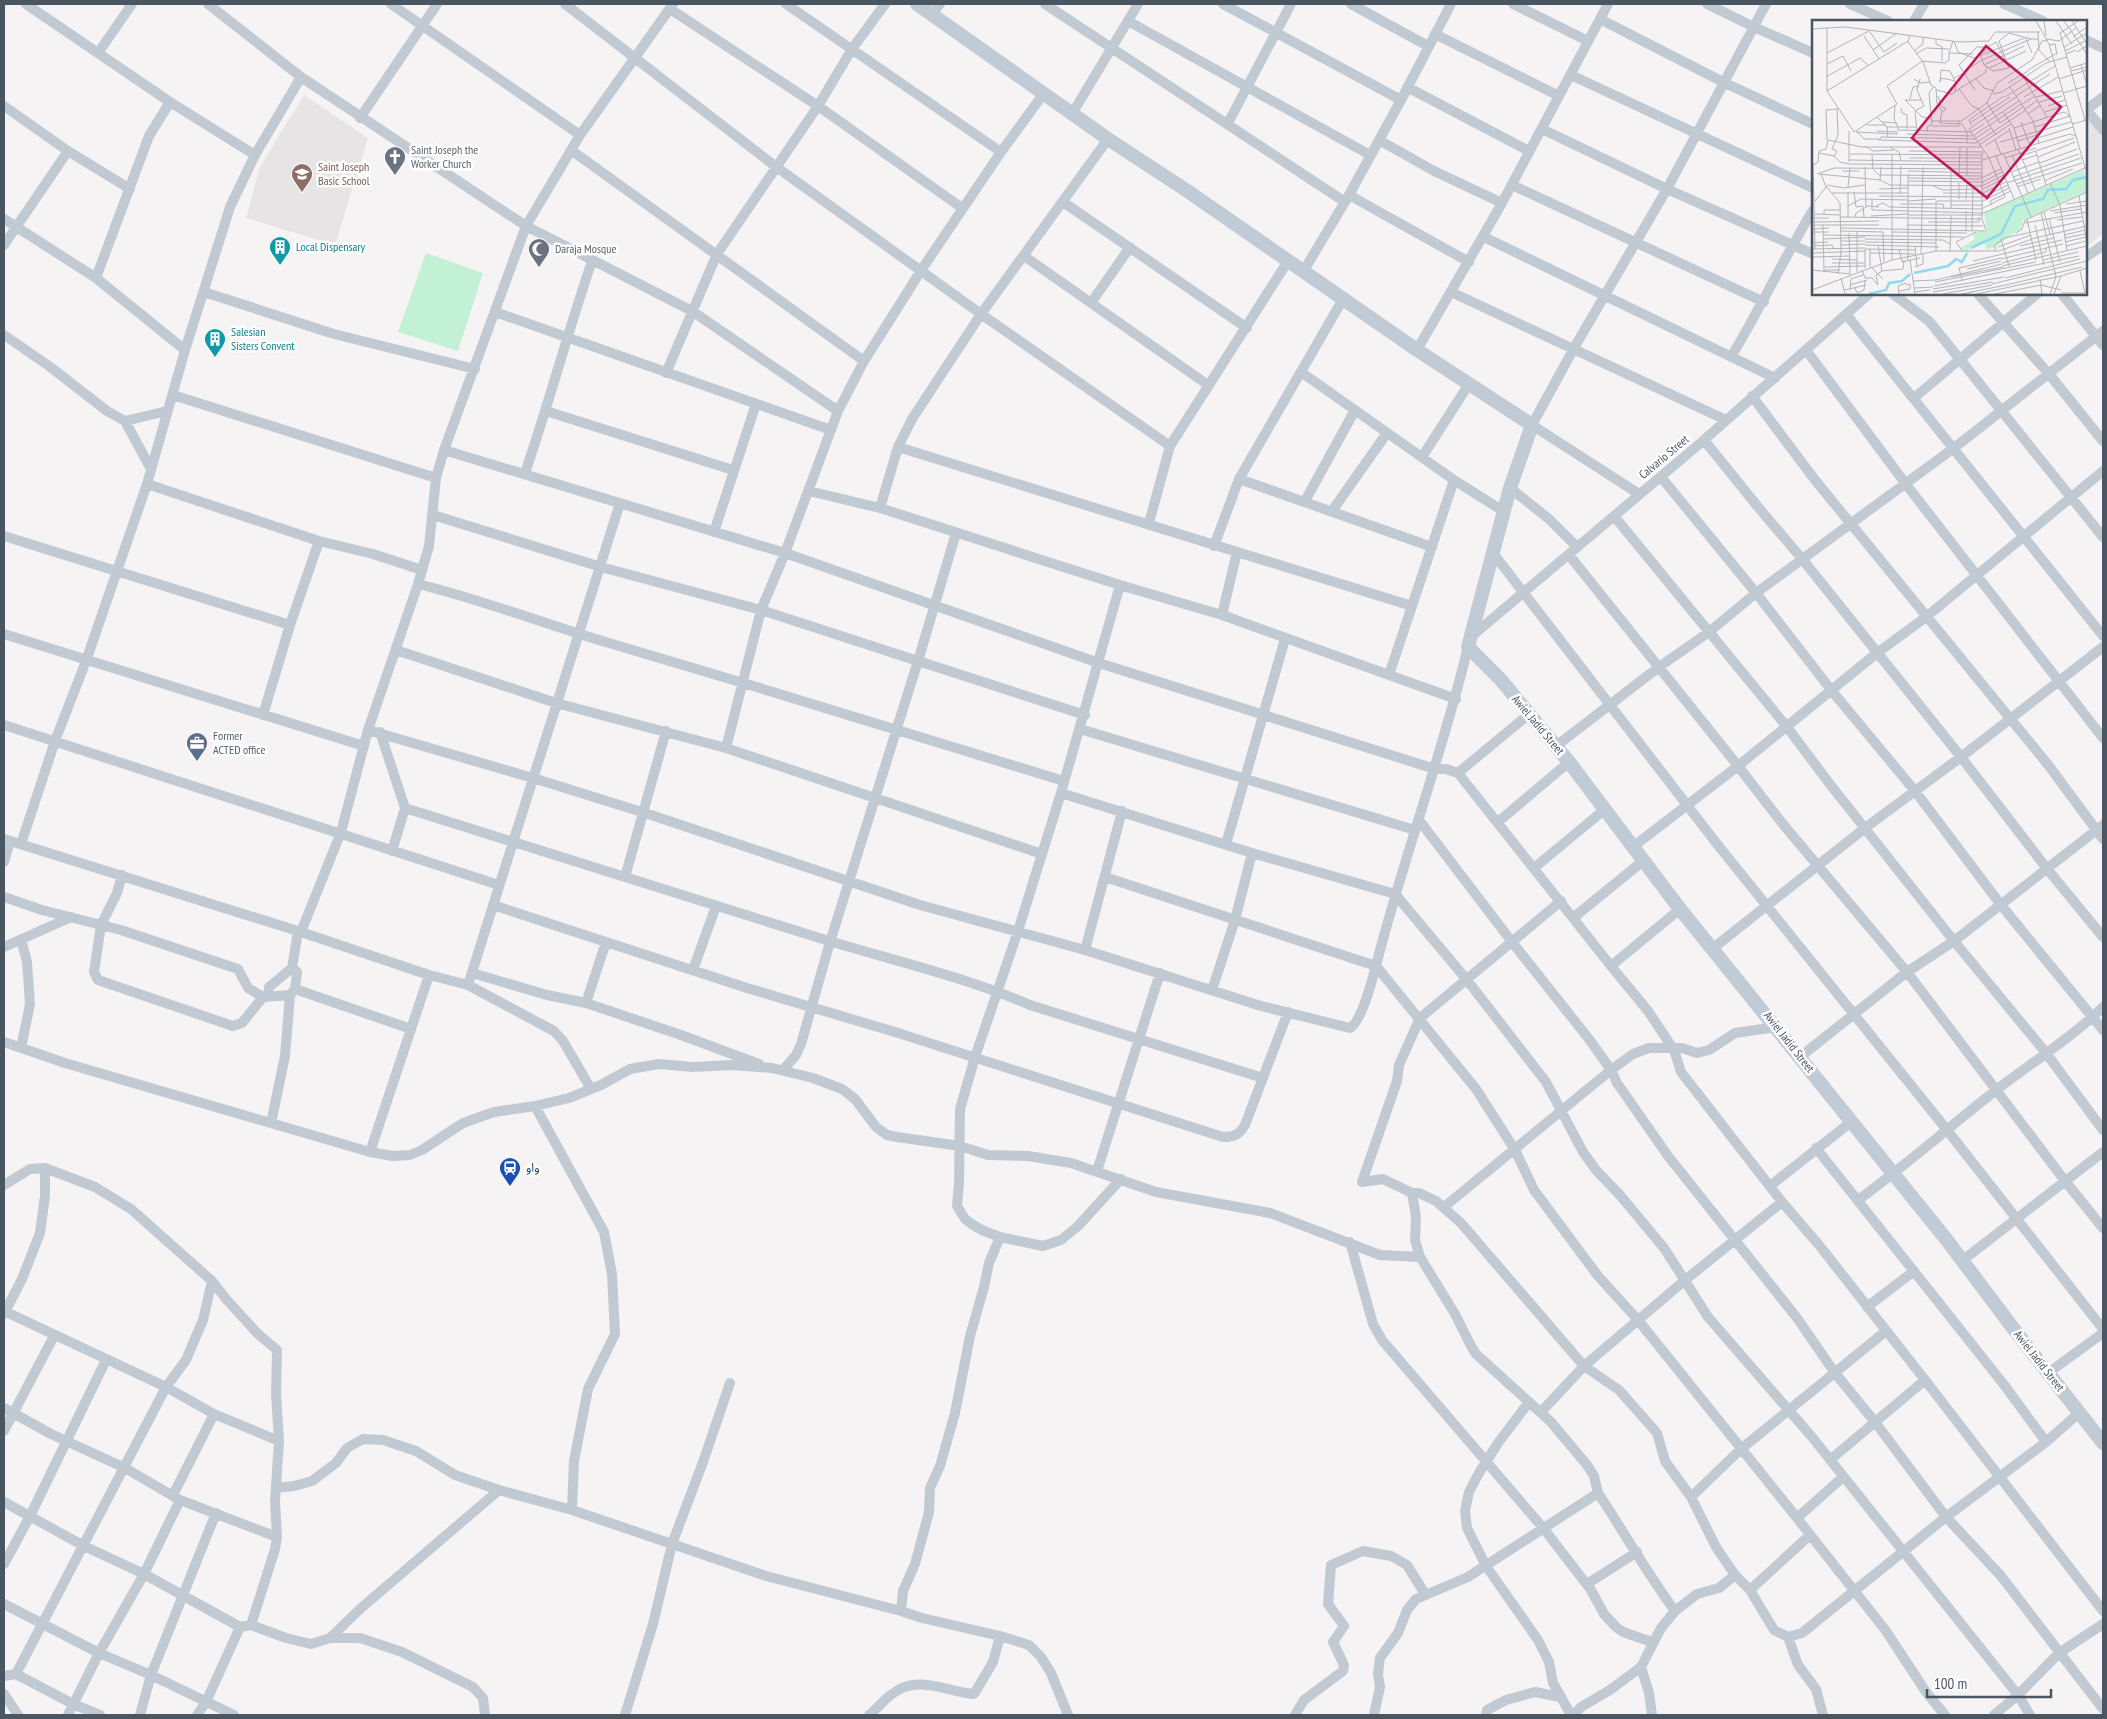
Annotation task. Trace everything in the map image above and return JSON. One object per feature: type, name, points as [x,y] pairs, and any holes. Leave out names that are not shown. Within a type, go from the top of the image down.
[{"type":"street","points":[[26,4],[170,102],[255,155]]},
{"type":"street","points":[[98,53],[132,4]]},
{"type":"street","points":[[208,4],[301,77],[360,118],[526,226],[692,311],[838,411]]},
{"type":"street","points":[[391,4],[580,135]]},
{"type":"street","points":[[360,118],[437,4]]},
{"type":"street","points":[[565,4],[776,166],[1170,446]]},
{"type":"street","points":[[786,4],[1000,152]]},
{"type":"street","points":[[666,373],[717,254],[818,106],[852,49],[885,4]]},
{"type":"street","points":[[917,4],[936,9],[1044,93],[1108,139],[1417,350],[1639,494]]},
{"type":"street","points":[[1045,4],[1347,198],[1469,262]]},
{"type":"street","points":[[1072,114],[1138,4]]},
{"type":"street","points":[[1223,4],[1401,100]]},
{"type":"street","points":[[1228,123],[1292,4]]},
{"type":"street","points":[[1351,4],[1428,46]]},
{"type":"street","points":[[1303,272],[1347,198],[1451,4]]},
{"type":"street","points":[[1514,4],[1588,41]]},
{"type":"street","points":[[1417,350],[1484,237],[1608,4]]},
{"type":"street","points":[[1707,4],[1754,28],[1812,54]]},
{"type":"street","points":[[368,730],[380,732],[645,813],[920,905],[1085,950],[1212,990],[1350,1028],[1360,1013],[1376,966],[1395,894],[1456,699],[1503,511],[1532,425],[1574,348],[1667,189],[1766,4]]},
{"type":"street","points":[[1850,4],[1886,20]]},
{"type":"street","points":[[1915,20],[1924,4]]},
{"type":"street","points":[[2004,4],[2041,20]]},
{"type":"street","points":[[122,875],[117,893],[101,925],[94,972],[96,977],[102,982],[233,1026],[242,1023],[265,997],[269,987],[292,968],[300,932],[341,832],[368,730],[418,584],[429,546],[436,478],[444,450],[526,226],[580,135],[671,6],[818,106],[962,208]]},
{"type":"street","points":[[1600,19],[1725,83],[1812,124]]},
{"type":"street","points":[[1128,21],[1370,155]]},
{"type":"street","points":[[1435,34],[1559,96]]},
{"type":"street","points":[[2087,40],[2103,48]]},
{"type":"street","points":[[1571,74],[1812,188]]},
{"type":"street","points":[[21,844],[55,741],[86,661],[147,484],[185,350],[230,207],[255,155],[301,77]]},
{"type":"street","points":[[1407,87],[1529,151]]},
{"type":"street","points":[[726,748],[761,610],[785,554],[838,411],[864,361],[922,269],[1000,152],[1044,93]]},
{"type":"street","points":[[2087,109],[2103,97]]},
{"type":"street","points":[[96,278],[149,136],[170,102]]},
{"type":"street","points":[[4,106],[68,151],[130,189]]},
{"type":"street","points":[[2087,111],[2103,130]]},
{"type":"street","points":[[1542,129],[1667,189],[1812,254]]},
{"type":"street","points":[[880,508],[898,446],[912,419],[982,314],[1108,139]]},
{"type":"street","points":[[1379,140],[1434,171],[1502,203]]},
{"type":"street","points":[[571,150],[864,361]]},
{"type":"street","points":[[4,245],[68,151]]},
{"type":"street","points":[[1512,185],[1764,302]]},
{"type":"street","points":[[1063,202],[1247,328]]},
{"type":"street","points":[[1731,357],[1764,302],[1793,244],[1812,212]]},
{"type":"street","points":[[4,219],[96,278],[185,350]]},
{"type":"street","points":[[1484,237],[1774,378]]},
{"type":"street","points":[[2087,256],[2103,245]]},
{"type":"street","points":[[1091,303],[1130,247]]},
{"type":"street","points":[[1024,256],[1208,385]]},
{"type":"street","points":[[525,473],[546,411],[566,337],[592,261]]},
{"type":"street","points":[[1149,523],[1170,446],[1288,262]]},
{"type":"street","points":[[204,292],[334,334],[475,369]]},
{"type":"street","points":[[1451,292],[1726,420]]},
{"type":"street","name":"Calvario Street","points":[[1470,641],[1704,440],[1868,295]]},
{"type":"street","points":[[1894,295],[1930,321],[1959,360],[2103,537]]},
{"type":"street","points":[[1979,295],[2103,441]]},
{"type":"street","points":[[1914,398],[2036,295]]},
{"type":"street","points":[[1556,746],[1610,706],[1659,666],[1709,632],[1756,593],[1954,448],[2048,374],[2101,338],[2063,295]]},
{"type":"street","points":[[1214,546],[1239,479],[1343,299]]},
{"type":"street","points":[[495,312],[832,430]]},
{"type":"street","points":[[1846,314],[2103,636]]},
{"type":"street","points":[[4,337],[49,366],[108,411],[125,421],[151,469]]},
{"type":"street","points":[[1806,350],[1905,483],[2103,738]]},
{"type":"street","points":[[1301,372],[1454,480],[1503,511]]},
{"type":"street","points":[[1422,457],[1469,384]]},
{"type":"street","points":[[173,395],[436,478]]},
{"type":"street","points":[[1752,396],[1926,617],[2101,831],[1954,941],[1907,972],[1800,1056]]},
{"type":"street","points":[[714,532],[756,404]]},
{"type":"street","points":[[1305,501],[1355,410]]},
{"type":"street","points":[[125,421],[167,411]]},
{"type":"street","points":[[546,411],[733,470]]},
{"type":"street","points":[[1332,510],[1387,433]]},
{"type":"street","points":[[1704,440],[1758,508],[1803,560],[1961,757],[2048,870],[2103,936]]},
{"type":"street","points":[[898,446],[1149,523],[1214,546],[1412,606]]},
{"type":"street","points":[[444,450],[525,473],[785,554],[1099,664],[1435,769],[1446,769],[1458,773],[1648,1011],[1674,1050],[1681,1072],[1782,1202],[1868,1307],[2103,1612]]},
{"type":"street","points":[[1634,846],[1738,766],[1877,653],[1926,617],[2103,471]]},
{"type":"street","points":[[1661,477],[1756,593],[1832,691],[1915,791],[2001,904],[2103,1030]]},
{"type":"street","points":[[1239,479],[1332,510],[1432,547]]},
{"type":"street","points":[[1389,675],[1454,480]]},
{"type":"street","points":[[147,484],[319,541],[373,554],[422,570]]},
{"type":"street","points":[[1510,488],[1549,519],[1578,547]]},
{"type":"street","points":[[809,491],[880,508],[1120,585],[1222,615],[1456,699]]},
{"type":"street","points":[[468,986],[620,503]]},
{"type":"street","points":[[433,515],[601,567],[761,610],[1085,714]]},
{"type":"street","points":[[1614,516],[1787,727],[1954,941],[2046,1053],[2103,1130]]},
{"type":"street","points":[[783,1070],[801,1044],[810,1007],[876,798],[956,533]]},
{"type":"street","points":[[4,536],[290,625]]},
{"type":"street","points":[[264,715],[290,625],[319,541]]},
{"type":"street","points":[[1222,615],[1236,552]]},
{"type":"street","points":[[1494,553],[1523,594],[1767,907],[1946,1130],[2103,1331],[2048,1373]]},
{"type":"street","points":[[1569,555],[1659,666],[1782,824],[1907,972],[2065,1181],[2103,1228]]},
{"type":"street","points":[[418,584],[458,594],[578,634],[1064,781]]},
{"type":"street","points":[[1120,585],[1085,714],[1061,793],[1018,931],[975,1057],[960,1109],[960,1183],[957,1200],[959,1211],[973,1226],[1000,1237],[1043,1246],[1061,1240],[1078,1226],[1121,1179]]},
{"type":"street","points":[[4,634],[364,746]]},
{"type":"street","points":[[1226,844],[1285,638]]},
{"type":"street","name":"Awiel Jadid Street","points":[[1470,641],[1569,762],[1680,909],[1963,1260],[2103,1443]]},
{"type":"street","points":[[1712,949],[1865,828],[1961,757],[2103,647]]},
{"type":"street","points":[[396,650],[556,702],[726,748],[1042,854]]},
{"type":"street","points":[[1458,773],[1529,714]]},
{"type":"street","points":[[4,725],[341,832],[392,851],[499,885]]},
{"type":"street","points":[[1080,729],[1245,778],[1417,825],[1589,1039],[1617,1084],[1668,1156],[1797,1318],[1835,1373],[1875,1422],[1946,1517],[2001,1576],[2103,1709]]},
{"type":"street","points":[[625,877],[645,813],[666,731]]},
{"type":"street","points":[[380,732],[405,808],[392,851]]},
{"type":"street","points":[[1498,822],[1569,762]]},
{"type":"street","points":[[1061,793],[1226,844],[1252,854],[1395,894],[1467,980],[1546,1082],[1582,1152],[1664,1248],[1708,1317],[1904,1550],[2018,1695],[2030,1715]]},
{"type":"street","points":[[405,808],[830,942],[914,964],[998,991],[1030,1005],[1263,1078]]},
{"type":"street","points":[[1534,868],[1604,810]]},
{"type":"street","points":[[1085,950],[1122,811]]},
{"type":"street","points":[[4,862],[7,840],[468,986],[554,1031],[564,1041],[591,1089]]},
{"type":"street","points":[[1212,990],[1252,854]]},
{"type":"street","points":[[1573,918],[1643,861]]},
{"type":"street","points":[[1105,877],[1376,966],[1476,1089],[1515,1150],[1534,1190],[1598,1276],[1638,1320],[1797,1518],[1886,1631],[1926,1692],[1945,1715]]},
{"type":"street","points":[[4,897],[193,952],[238,969],[248,988],[265,997],[292,992],[411,1029]]},
{"type":"street","points":[[1561,901],[1420,1018],[1399,1065],[1397,1082],[1362,1182],[1383,1179],[1412,1194],[1419,1193],[1444,1207],[1461,1223],[1584,1366],[1618,1390],[1657,1433],[1665,1461],[1691,1497],[1716,1546],[1736,1575],[1750,1590],[1774,1630],[1788,1636],[1802,1633],[1855,1592],[1904,1550],[2046,1442],[2080,1413]]},
{"type":"street","points":[[493,905],[1223,1137],[1232,1137],[1240,1134],[1246,1125],[1288,1012]]},
{"type":"street","points":[[693,970],[716,906]]},
{"type":"street","points":[[1611,966],[1680,909]]},
{"type":"street","points":[[4,947],[71,917]]},
{"type":"street","points":[[21,939],[27,962],[30,1004],[21,1048]]},
{"type":"street","points":[[586,1003],[606,942]]},
{"type":"street","points":[[271,1123],[285,1056],[292,992],[297,972],[292,968]]},
{"type":"street","points":[[472,973],[586,1003],[772,1068]]},
{"type":"street","points":[[1097,1171],[1160,973]]},
{"type":"street","points":[[370,1152],[430,975]]},
{"type":"street","points":[[1858,1200],[1894,1174],[1997,1089],[2093,1017],[2103,1007]]},
{"type":"street","points":[[1444,1207],[1562,1112],[1610,1070],[1633,1054],[1649,1048],[1674,1050],[1682,1048],[1697,1054],[1709,1050],[1735,1032],[1776,1027]]},
{"type":"street","points":[[4,1042],[64,1063],[370,1152],[393,1156],[410,1155],[422,1150],[463,1123],[494,1112],[535,1106],[569,1098],[630,1069],[659,1064],[693,1067],[732,1065],[772,1068],[813,1078],[842,1089],[855,1099],[876,1127],[888,1134],[906,1140],[960,1146],[988,1155],[1071,1163],[1156,1192],[1270,1213],[1380,1254],[1420,1257]]},
{"type":"street","points":[[535,1106],[604,1232],[612,1274],[615,1334],[588,1389],[574,1461],[572,1510]]},
{"type":"street","points":[[1770,1186],[1851,1122]]},
{"type":"street","points":[[1816,1148],[1914,1270],[2046,1442]]},
{"type":"street","points":[[1963,1260],[2103,1152]]},
{"type":"street","points":[[45,1168],[45,1196],[40,1233],[22,1279],[4,1312],[166,1387],[214,1414],[279,1441]]},
{"type":"street","points":[[4,1185],[30,1169],[45,1168],[95,1187],[131,1209],[212,1281],[251,1326],[277,1350],[276,1394],[279,1441],[275,1501],[277,1537],[275,1549],[246,1626],[206,1702],[196,1715]]},
{"type":"street","points":[[1412,1194],[1416,1217],[1415,1240],[1420,1257],[1455,1314],[1470,1346],[1541,1412],[1587,1465],[1594,1476],[1598,1493],[1654,1581],[1676,1610]]},
{"type":"street","points":[[1541,1412],[1584,1366],[1684,1281],[1782,1202]]},
{"type":"street","points":[[901,1611],[903,1591],[915,1564],[929,1512],[930,1488],[940,1466],[955,1414],[970,1336],[989,1264],[1000,1237]]},
{"type":"street","points":[[1350,1242],[1373,1324],[1382,1340],[1544,1529],[1587,1584],[1604,1614],[1616,1627],[1652,1642]]},
{"type":"street","points":[[1868,1307],[1914,1270]]},
{"type":"street","points":[[16,1674],[166,1387],[186,1360],[203,1320],[212,1281]]},
{"type":"street","points":[[1691,1497],[1741,1449],[1886,1331]]},
{"type":"street","points":[[4,1431],[54,1336]]},
{"type":"street","points":[[4,1564],[30,1516],[106,1360]]},
{"type":"street","points":[[1830,1460],[1925,1380]]},
{"type":"street","points":[[625,1715],[653,1624],[672,1544],[730,1383]]},
{"type":"street","points":[[1529,1402],[1487,1461],[1469,1492],[1465,1511],[1467,1528],[1486,1566],[1538,1640],[1549,1662],[1553,1683],[1570,1715]]},
{"type":"street","points":[[4,1408],[125,1468],[177,1497],[277,1537]]},
{"type":"street","points":[[68,1715],[99,1653],[144,1574],[214,1414]]},
{"type":"street","points":[[276,1488],[294,1486],[312,1480],[336,1463],[347,1448],[362,1439],[382,1440],[416,1451],[456,1474],[499,1490],[572,1510],[766,1576],[1029,1645],[1041,1657],[1051,1673],[1068,1715]]},
{"type":"street","points":[[1797,1518],[1843,1477]]},
{"type":"street","points":[[330,1638],[360,1609],[499,1490]]},
{"type":"street","points":[[1374,1715],[1380,1687],[1378,1674],[1380,1658],[1398,1633],[1410,1605],[1416,1599],[1468,1577],[1598,1493]]},
{"type":"street","points":[[4,1502],[84,1546],[246,1626],[311,1644],[330,1638],[360,1638],[402,1652],[473,1687],[483,1698],[486,1715]]},
{"type":"street","points":[[140,1715],[151,1675],[216,1513]]},
{"type":"street","points":[[1750,1590],[1810,1535]]},
{"type":"street","points":[[1295,1715],[1304,1700],[1343,1671],[1344,1665],[1333,1642],[1344,1626],[1328,1604],[1331,1565],[1363,1551],[1391,1556],[1407,1565],[1425,1594]]},
{"type":"street","points":[[1587,1584],[1637,1552]]},
{"type":"street","points":[[1574,1715],[1581,1707],[1642,1667],[1652,1642],[1676,1610],[1697,1594],[1719,1588],[1736,1575]]},
{"type":"street","points":[[4,1604],[41,1625],[99,1653],[151,1675],[234,1715]]},
{"type":"street","points":[[1994,1715],[2018,1695],[2059,1653],[2103,1624]]},
{"type":"street","points":[[869,1715],[895,1691],[910,1685],[937,1686],[974,1694],[993,1662],[1000,1636]]},
{"type":"street","points":[[1788,1636],[1798,1665],[1816,1689],[1823,1715]]},
{"type":"street","points":[[1642,1667],[1649,1693],[1652,1715]]},
{"type":"street","points":[[4,1676],[16,1674],[73,1704],[100,1715]]},
{"type":"street","points":[[1486,1715],[1487,1710],[1516,1697],[1535,1692],[1560,1697]]},
{"type":"street","points":[[4,1694],[18,1715]]},
{"type":"shaded area","name":"Saint Joseph Basic School","points":[[304,95],[368,138],[335,245],[246,218],[260,167]]},
{"type":"shaded area","points":[[2089,119],[2103,136],[2103,234],[2087,246],[2087,120]]},
{"type":"green space","points":[[426,253],[483,273],[458,351],[398,332]]},
{"type":"place","name":"Saint Joseph the Worker Church","points":[[395,176]]},
{"type":"place","name":"Saint Joseph Basic School","points":[[302,193]]},
{"type":"place","name":"Local Dispensary","points":[[280,266]]},
{"type":"place","name":"Daraja Mosque","points":[[539,268]]},
{"type":"place","name":"Salesian Sisters Convent","points":[[215,358]]},
{"type":"place","name":"Former ACTED office","points":[[197,762]]},
{"type":"place","name":"واو","points":[[510,1187]]}]
